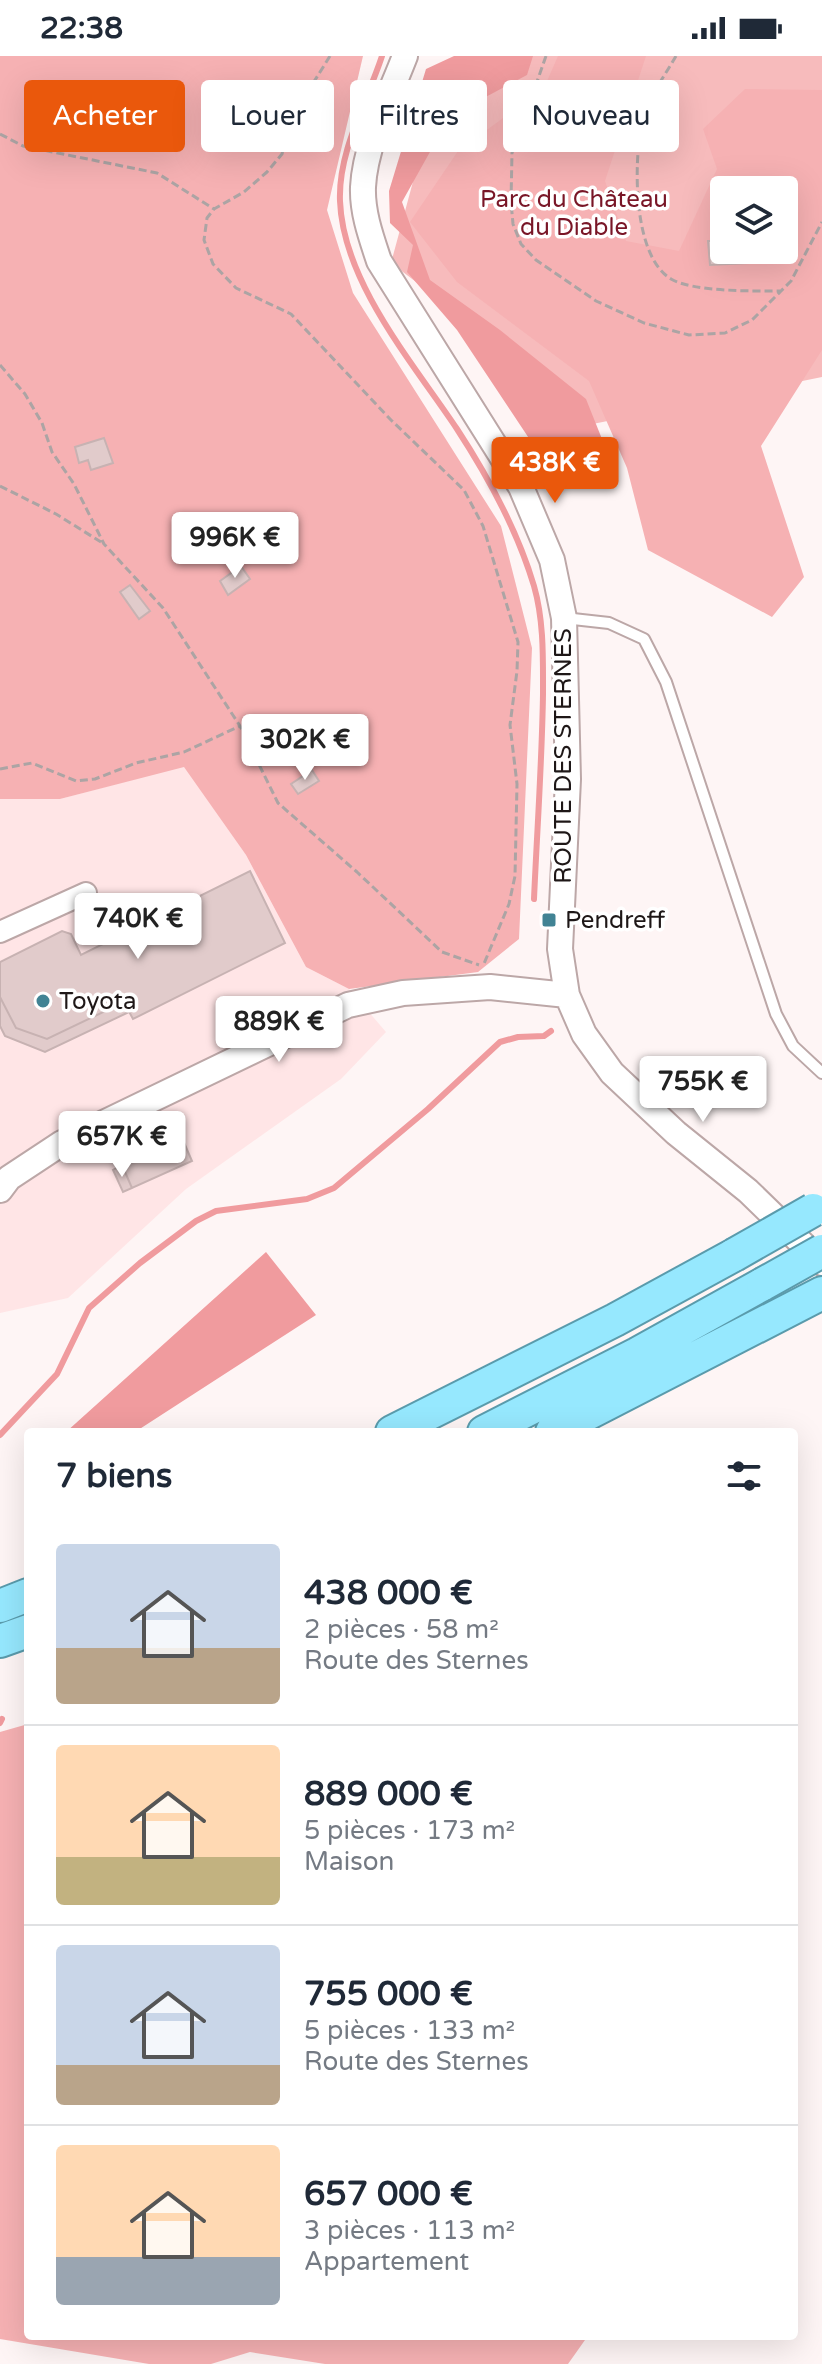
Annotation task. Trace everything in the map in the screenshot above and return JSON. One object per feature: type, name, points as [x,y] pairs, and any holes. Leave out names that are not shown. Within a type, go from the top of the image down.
[{"type":"highway","points":[[400,1428],[615,1320],[818,1207]]},
{"type":"highway","points":[[492,1428],[637,1354],[822,1251]]},
{"type":"highway","points":[[560,1428],[822,1293]]},
{"type":"highway","points":[[0,1606],[24,1597]]},
{"type":"highway","points":[[0,1641],[24,1632]]},
{"type":"street","name":"ROUTE DES STERNES","points":[[405,56],[369,157],[363,187],[367,224],[379,261],[521,487],[552,560],[564,618],[568,779],[560,949],[567,995],[584,1034],[612,1073],[676,1133],[748,1191],[822,1263]]},
{"type":"street","points":[[0,932],[86,893]]},
{"type":"street","points":[[0,1190],[9,1178],[62,1143],[348,1005],[486,976],[567,995]]},
{"type":"lane","points":[[564,618],[609,623],[644,639],[666,682],[776,1014],[793,1046],[822,1073]]},
{"type":"path","points":[[0,486],[56,514],[104,544],[163,608],[240,726],[278,803],[442,952],[486,976],[515,876],[517,784],[510,725],[518,642],[483,526],[464,490],[391,420],[291,314],[236,288],[213,264],[204,240],[207,218],[214,209],[244,192],[282,154],[292,117],[330,56]]},
{"type":"path","points":[[546,56],[512,153],[513,224],[521,244],[536,260],[596,301],[644,323],[689,335],[725,333],[752,320],[791,281],[822,222]]},
{"type":"path","points":[[676,56],[649,102],[641,127],[637,187],[642,232],[651,253],[660,270],[672,280],[734,290],[781,291]]},
{"type":"path","points":[[0,134],[23,146],[157,173],[214,209]]},
{"type":"path","points":[[0,365],[25,394],[42,423],[52,452],[74,484],[104,544]]},
{"type":"path","points":[[0,769],[32,763],[76,781],[95,779],[136,763],[184,752],[240,726]]},
{"type":"shaded area","points":[[454,56],[533,56],[527,75],[518,80],[503,80],[503,88],[487,96],[487,80],[423,80],[426,69]]},
{"type":"shaded area","points":[[401,152],[430,152],[402,202],[430,280],[500,330],[586,399],[608,454],[592,479],[556,479],[457,330],[407,272],[413,245],[390,223],[389,191]]},
{"type":"shaded area","points":[[184,766],[246,855],[306,967],[349,989],[386,1032],[341,1079],[186,1189],[68,1298],[0,1313],[0,799],[60,799]]},
{"type":"shaded area","points":[[266,1252],[316,1315],[141,1428],[70,1428]]},
{"type":"green space","points":[[0,56],[363,56],[357,80],[350,80],[350,112],[327,210],[353,293],[501,526],[532,648],[519,939],[478,972],[349,989],[306,967],[246,855],[184,767],[60,799],[0,799]]},
{"type":"green space","name":"Parc du Château du Diable","points":[[520,56],[822,56],[822,377],[583,426],[543,378],[391,263],[421,152],[487,152],[487,84]]},
{"type":"green space","name":"Parc du Château du Diable","points":[[558,56],[646,56],[638,80],[548,80]]},
{"type":"green space","name":"Parc du Château du Diable","points":[[745,89],[822,90],[822,350],[761,446],[804,577],[772,617],[648,550],[627,468],[589,381],[457,282],[410,222],[457,152],[487,152],[487,130],[503,118],[503,152],[615,152],[605,181],[626,241],[679,251],[710,184],[710,264],[798,264],[798,176],[714,176],[717,169],[703,129]]},
{"type":"green space","points":[[24,1725],[24,2340],[585,2340],[568,2364],[325,2364],[250,2352],[211,2364],[149,2364],[0,2339],[0,1732]]},
{"type":"building","points":[[104,438],[113,463],[91,470],[88,460],[79,463],[75,447]]},
{"type":"building","points":[[214,524],[222,535],[203,549],[195,538]]},
{"type":"building","points":[[241,566],[250,579],[228,595],[220,581]]},
{"type":"building","points":[[130,585],[150,611],[139,619],[120,592]]},
{"type":"building","points":[[312,770],[319,781],[298,794],[291,784]]},
{"type":"building","points":[[250,871],[285,943],[133,1019],[124,1002],[47,1039],[16,1028],[0,997],[0,962],[62,931],[71,934],[81,955]]},
{"type":"building","points":[[0,997],[16,1028],[47,1039],[124,1002],[129,1012],[45,1052],[5,1036],[0,1026]]},
{"type":"building","points":[[182,1138],[192,1161],[132,1188],[122,1165]]},
{"type":"building","points":[[122,1165],[132,1188],[123,1192],[113,1170]]},
{"type":"waterway","points":[[382,56],[348,145],[340,201],[344,231],[353,262],[383,321],[457,429],[491,485],[511,524],[534,586],[543,653],[534,899]]},
{"type":"waterway","points":[[0,1435],[57,1374],[89,1308],[140,1263],[196,1221],[216,1211],[307,1199],[334,1188],[428,1109],[500,1042],[518,1037],[544,1036],[551,1031]]},
{"type":"waterway","points":[[0,1723],[2,1719]]},
{"type":"place","name":"Pendreff","points":[[549,920]]},
{"type":"place","name":"Toyota","points":[[43,1001]]}]
